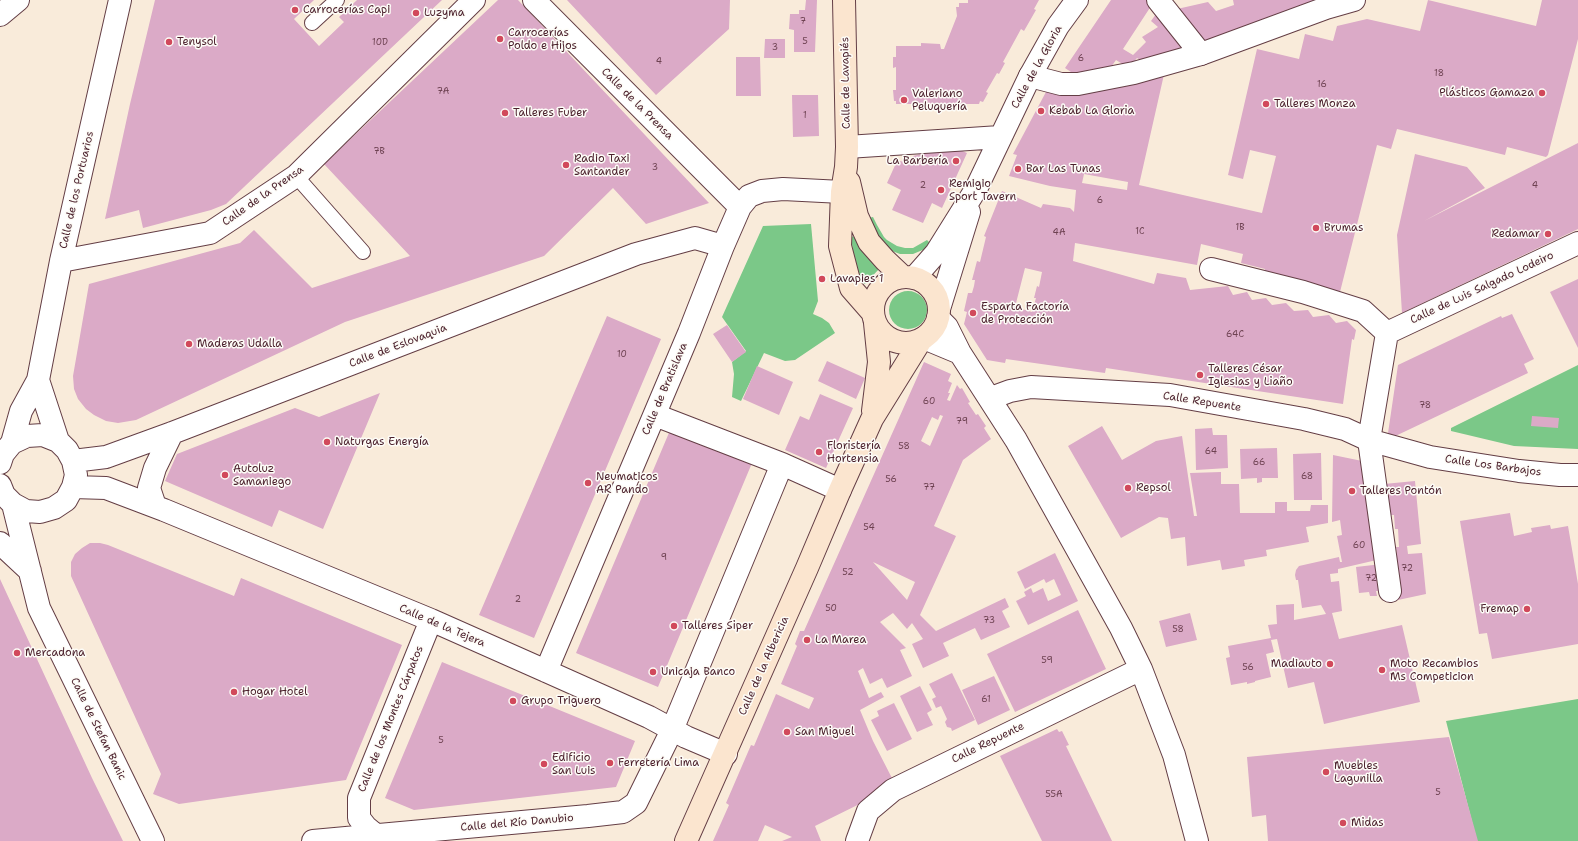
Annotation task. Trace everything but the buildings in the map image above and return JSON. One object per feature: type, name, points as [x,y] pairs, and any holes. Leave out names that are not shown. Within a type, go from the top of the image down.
[{"type":"main road","name":"Calle de Lavapiés","points":[[844,0],[846,157],[842,192],[840,246],[851,288],[874,317]]},
{"type":"main road","name":"Calle de Lavapiés","points":[[846,157],[857,216],[869,242],[885,260],[908,277]]},
{"type":"main road","points":[[908,277],[924,282],[931,289],[937,298],[939,313],[935,327],[922,339],[910,344],[894,342],[883,335],[874,317],[876,295],[880,288],[894,279],[908,277]]},
{"type":"main road","name":"Calle de la Albericia","points":[[872,419],[879,362],[874,317]]},
{"type":"main road","name":"Calle de la Albericia","points":[[686,841],[726,754],[872,419],[922,339]]},
{"type":"street","points":[[0,15],[18,0]]},
{"type":"street","name":"Calle de los Portuarios","points":[[0,463],[3,454],[12,443],[21,411],[38,380],[61,261],[120,0]]},
{"type":"street","name":"Calle de la Prensa","points":[[61,261],[210,233],[296,176],[474,0]]},
{"type":"street","name":"Calle de la Prensa","points":[[534,0],[740,207]]},
{"type":"street","name":"Calle de la Gloria","points":[[908,277],[936,252],[976,189],[1030,76],[1058,26],[1077,0]]},
{"type":"street","points":[[1158,0],[1201,54]]},
{"type":"street","points":[[1030,76],[1061,84],[1078,84],[1134,74],[1201,54],[1326,8],[1354,0]]},
{"type":"street","points":[[846,157],[1000,137]]},
{"type":"street","name":"Calle de Bratislava","points":[[546,670],[689,333],[740,207],[749,196],[762,190],[783,189],[842,192]]},
{"type":"street","name":"Calle de la Gloria","points":[[939,313],[976,189]]},
{"type":"street","name":"Calle de Eslovaquia","points":[[74,461],[106,457],[172,433],[636,254],[695,238],[723,246]]},
{"type":"street","name":"Calle de Luis Salgado Lodeiro","points":[[1387,333],[1578,244]]},
{"type":"street","points":[[1211,269],[1303,292],[1363,311],[1387,333],[1369,440],[1390,591]]},
{"type":"street","points":[[939,313],[960,353],[991,398],[1104,594],[1141,669],[1174,755],[1197,841]]},
{"type":"street","points":[[922,339],[960,353]]},
{"type":"street","name":"Calle de los Portuarios","points":[[38,380],[58,441]]},
{"type":"street","name":"Calle Repuente","points":[[991,398],[1010,391],[1031,387],[1170,395],[1304,419],[1345,429],[1369,440],[1408,452]]},
{"type":"street","points":[[654,415],[782,464],[840,490]]},
{"type":"street","points":[[155,506],[149,488],[155,468],[172,433]]},
{"type":"street","points":[[0,485],[4,495],[13,504],[26,511],[40,512],[54,508],[66,500],[73,487],[76,474],[74,461],[67,450],[58,441],[43,435],[27,436],[12,443]]},
{"type":"street","name":"Calle Los Barbajos","points":[[1408,452],[1481,466],[1560,475],[1578,475]]},
{"type":"street","points":[[672,730],[782,464]]},
{"type":"street","name":"Calle de la Tejera","points":[[73,487],[106,488],[155,506],[431,620],[546,670],[726,754]]},
{"type":"street","name":"Calle de Stefan Banic","points":[[13,504],[39,608],[153,841]]},
{"type":"street","points":[[0,543],[30,571]]},
{"type":"street","name":"Calle de los Montes Cárpatos","points":[[377,836],[366,828],[359,818],[359,798],[431,620]]},
{"type":"street","name":"Calle Repuente","points":[[857,841],[868,812],[893,790],[1141,669]]},
{"type":"street","name":"Calle del Río Danubio","points":[[313,841],[623,812],[636,803],[672,730]]},
{"type":"lane","points":[[312,23],[337,0]]},
{"type":"lane","points":[[296,176],[363,252]]},
{"type":"green space","points":[[873,217],[884,237],[897,246],[913,248],[927,240],[931,244],[925,249],[913,254],[900,254],[892,251],[881,243],[868,218]]},
{"type":"green space","points":[[811,224],[818,301],[813,314],[829,323],[835,333],[795,360],[785,361],[764,353],[741,401],[732,397],[734,374],[732,362],[746,351],[722,317],[763,226]]},
{"type":"green space","points":[[851,236],[854,237],[879,269],[865,284],[862,281],[857,268]]},
{"type":"green space","points":[[904,291],[912,291],[919,294],[924,299],[927,310],[924,321],[919,326],[912,329],[904,329],[897,326],[892,321],[889,314],[889,306],[892,299],[897,294]]},
{"type":"green space","points":[[1578,365],[1578,449],[1514,446],[1451,431],[1451,428]]},
{"type":"green space","points":[[1578,699],[1578,841],[1477,841],[1446,721]]},
{"type":"place","name":"Carrocerías Capi","points":[[295,10]]},
{"type":"place","name":"Luzyma","points":[[416,13]]},
{"type":"place","name":"Carrocerías Poldo e Hijos","points":[[500,39]]},
{"type":"place","name":"Tenysol","points":[[169,42]]},
{"type":"place","name":"Plásticos Gamaza","points":[[1542,93]]},
{"type":"place","name":"Valeriano Peluquería","points":[[904,100]]},
{"type":"place","name":"Talleres Monza","points":[[1266,104]]},
{"type":"place","name":"Kebab La Gloria","points":[[1041,111]]},
{"type":"place","name":"Talleres Fuber","points":[[505,113]]},
{"type":"place","name":"La Barbería","points":[[956,161]]},
{"type":"place","name":"Radio Taxi Santander","points":[[566,165]]},
{"type":"place","name":"Bar Las Tunas","points":[[1018,169]]},
{"type":"place","name":"Remigio Sport Tavern","points":[[941,190]]},
{"type":"place","name":"Brumas","points":[[1316,228]]},
{"type":"place","name":"Redamar","points":[[1548,234]]},
{"type":"place","name":"Lavapies 1","points":[[822,279]]},
{"type":"place","name":"Esparta Factoría de Protección","points":[[973,313]]},
{"type":"place","name":"Maderas Udalla","points":[[189,344]]},
{"type":"place","name":"Talleres César Iglesias y Liaño","points":[[1200,375]]},
{"type":"place","name":"Naturgas Energía","points":[[327,442]]},
{"type":"place","name":"Floristería Hortensia","points":[[819,452]]},
{"type":"place","name":"Autoluz Samaniego","points":[[225,475]]},
{"type":"place","name":"Neumaticos AR Pando","points":[[588,483]]},
{"type":"place","name":"Repsol","points":[[1128,488]]},
{"type":"place","name":"Talleres Pontón","points":[[1352,491]]},
{"type":"place","name":"Fremap","points":[[1527,609]]},
{"type":"place","name":"Talleres Siper","points":[[674,626]]},
{"type":"place","name":"La Marea","points":[[807,640]]},
{"type":"place","name":"Mercadona","points":[[17,653]]},
{"type":"place","name":"Madiauto","points":[[1330,664]]},
{"type":"place","name":"Moto Recambios Ms Competicion","points":[[1382,670]]},
{"type":"place","name":"Unicaja Banco","points":[[653,672]]},
{"type":"place","name":"Hogar Hotel","points":[[234,692]]},
{"type":"place","name":"Grupo Triguero","points":[[513,701]]},
{"type":"place","name":"San Miguel","points":[[787,732]]},
{"type":"place","name":"Ferretería Lima","points":[[610,763]]},
{"type":"place","name":"Edificio San Luis","points":[[544,764]]},
{"type":"place","name":"Muebles Lagunilla","points":[[1326,772]]},
{"type":"place","name":"Midas","points":[[1343,823]]}]
